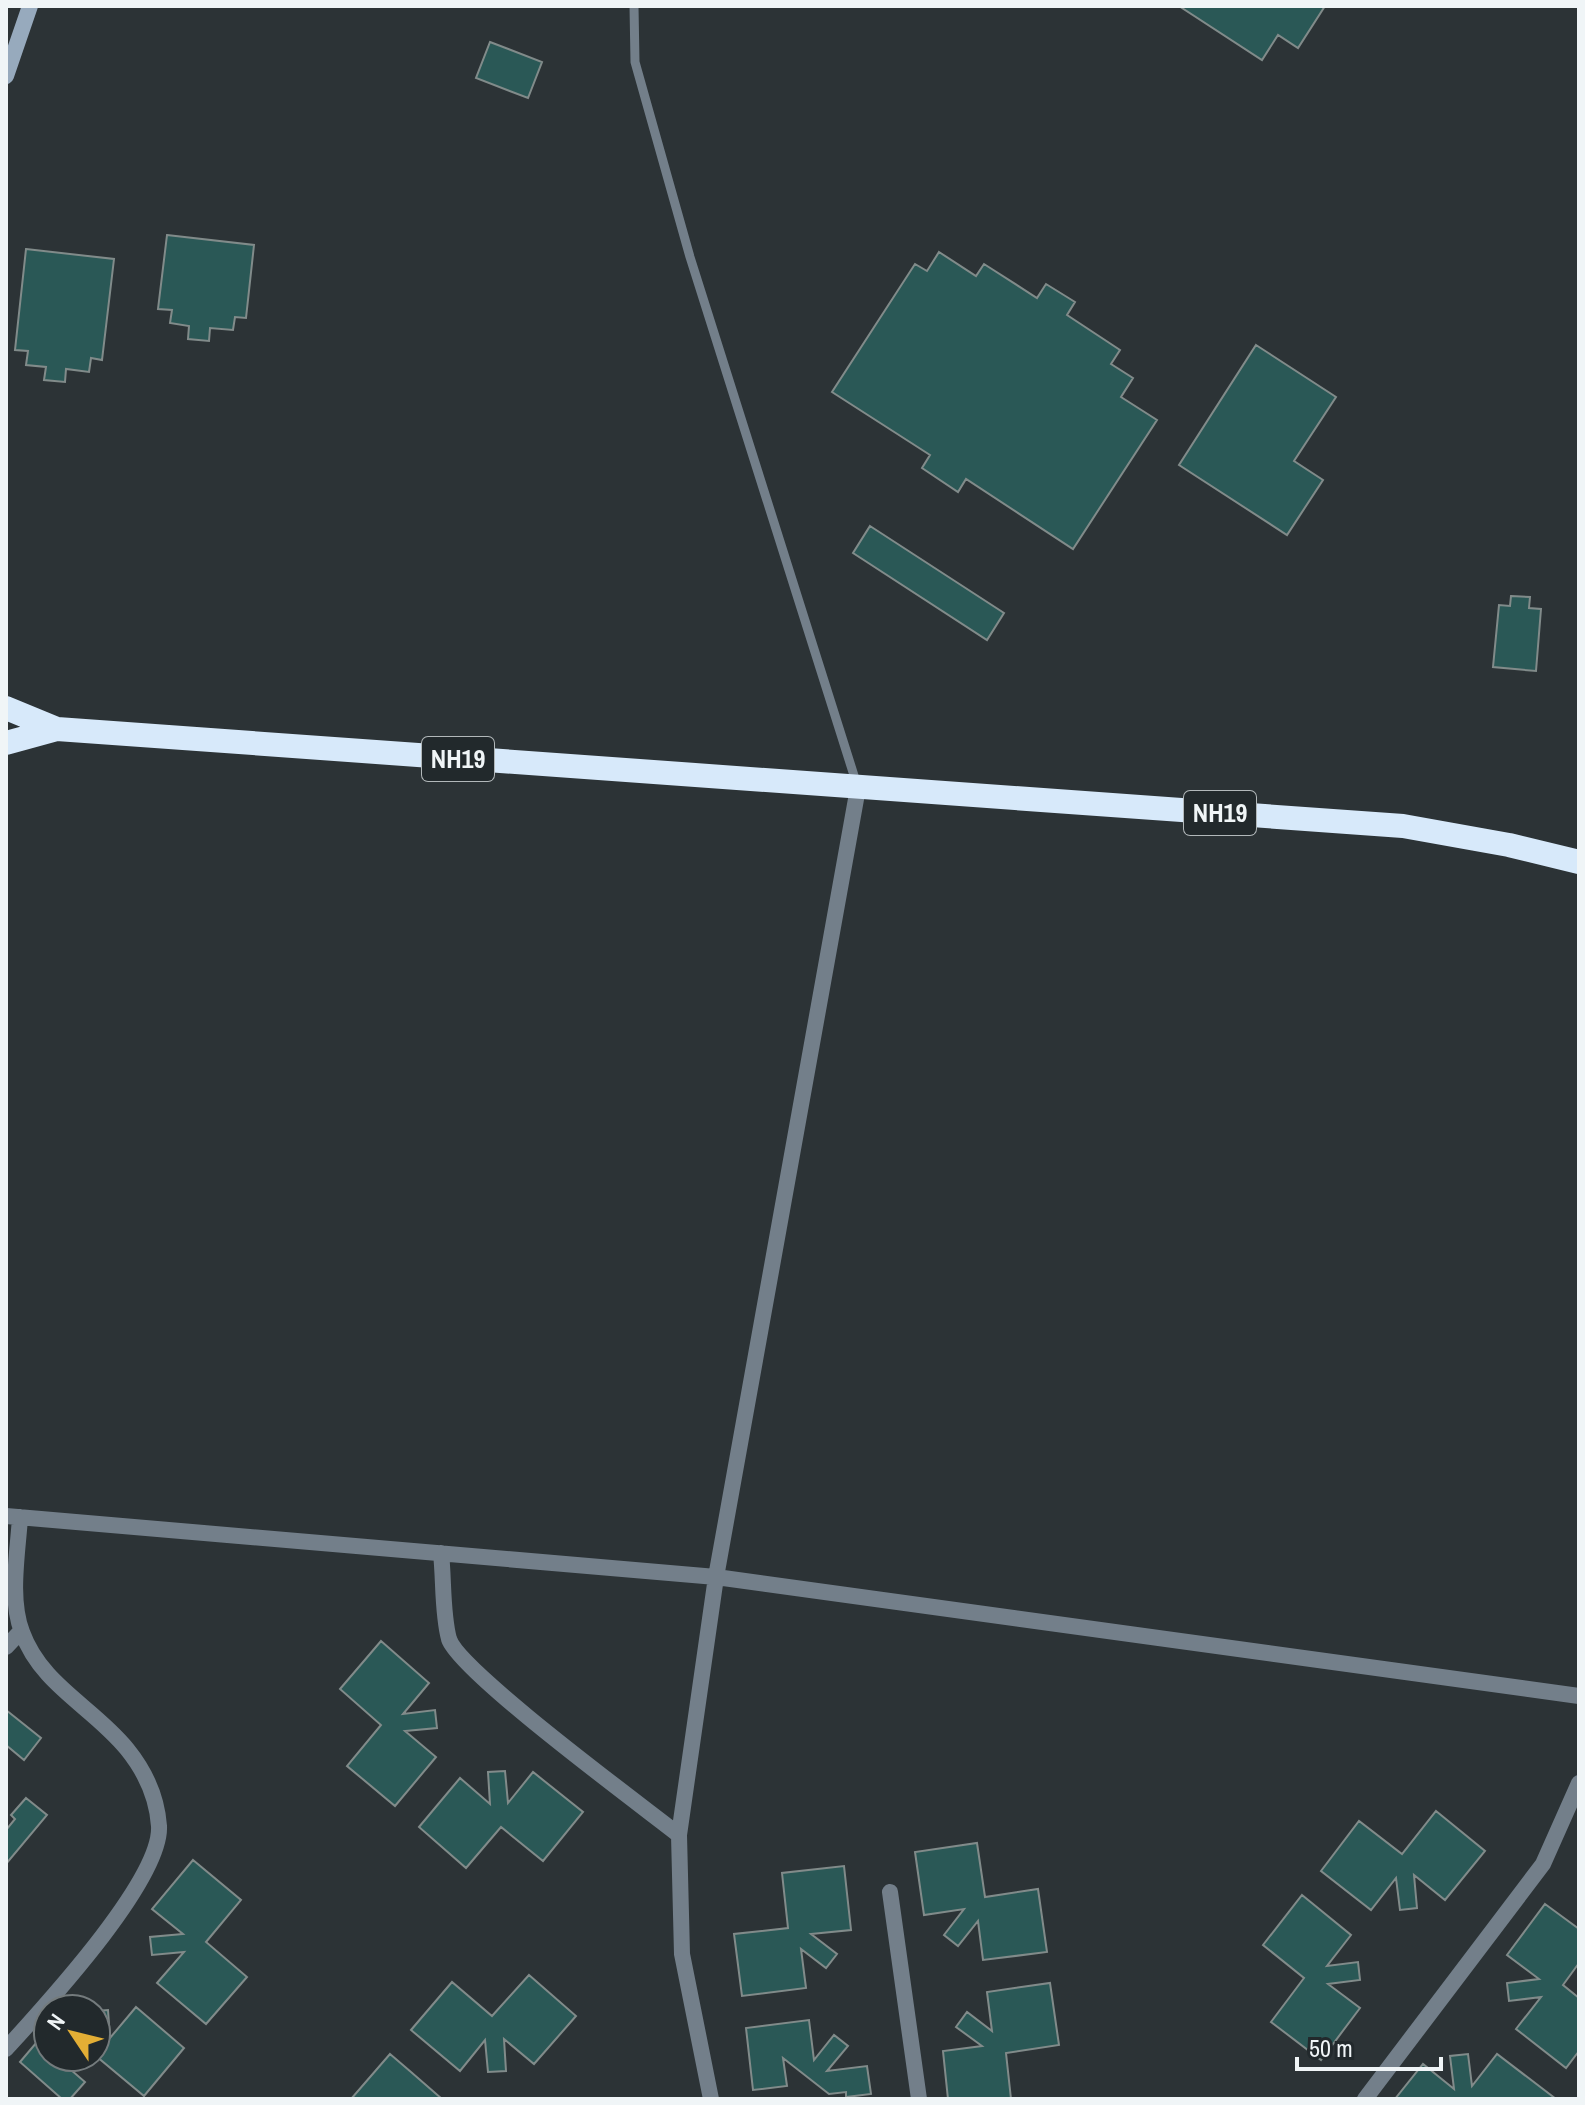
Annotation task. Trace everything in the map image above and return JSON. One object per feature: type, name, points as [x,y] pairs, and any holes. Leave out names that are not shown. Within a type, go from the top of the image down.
[{"type":"highway","name":"NH19","points":[[6,708],[57,729],[1403,826],[1509,845],[1579,862]]},
{"type":"highway","name":"NH19","points":[[6,743],[57,729]]},
{"type":"street","points":[[6,76],[11,48],[30,6]]},
{"type":"street","points":[[711,2099],[682,1954],[679,1835],[716,1577],[858,788]]},
{"type":"street","points":[[6,2049],[54,1996],[137,1891],[160,1829],[151,1786],[126,1748],[43,1672],[21,1631],[16,1595],[13,1516],[716,1577],[1579,1696]]},
{"type":"street","points":[[441,1553],[450,1640],[458,1654],[517,1706],[679,1835]]},
{"type":"street","points":[[6,1647],[21,1631]]},
{"type":"street","points":[[1365,2099],[1543,1864],[1579,1783]]},
{"type":"street","points":[[890,1892],[919,2099]]},
{"type":"lane","points":[[634,6],[635,62],[690,257],[858,788]]},
{"type":"building","points":[[1179,6],[1325,6],[1298,48],[1278,35],[1262,60]]},
{"type":"building","points":[[490,42],[542,62],[528,98],[476,78]]},
{"type":"building","points":[[167,235],[254,245],[246,318],[235,317],[233,330],[210,328],[209,341],[188,339],[189,326],[170,323],[172,310],[158,309]]},
{"type":"building","points":[[26,249],[114,259],[102,360],[91,358],[89,372],[66,369],[65,382],[44,380],[46,367],[26,365],[28,351],[15,350]]},
{"type":"building","points":[[939,252],[976,276],[984,264],[1037,298],[1046,284],[1075,302],[1067,315],[1120,350],[1111,364],[1133,378],[1121,397],[1157,420],[1073,549],[966,479],[958,492],[922,468],[930,455],[832,392],[915,264],[927,271]]},
{"type":"building","points":[[1256,345],[1336,397],[1294,461],[1323,480],[1287,535],[1179,465]]},
{"type":"building","points":[[870,526],[1004,613],[987,640],[853,553]]},
{"type":"building","points":[[1511,596],[1530,597],[1529,608],[1541,609],[1536,671],[1493,667],[1499,605],[1510,606]]},
{"type":"building","points":[[381,1641],[429,1683],[403,1714],[435,1710],[437,1728],[405,1731],[436,1757],[395,1806],[347,1766],[381,1725],[340,1689]]},
{"type":"building","points":[[6,1710],[41,1738],[24,1760],[6,1745]]},
{"type":"building","points":[[505,1771],[508,1803],[533,1772],[583,1812],[543,1861],[501,1827],[466,1868],[419,1827],[460,1778],[490,1804],[488,1772]]},
{"type":"building","points":[[26,1798],[47,1815],[6,1864],[6,1830],[15,1819],[11,1815]]},
{"type":"building","points":[[1436,1811],[1485,1851],[1445,1900],[1414,1875],[1417,1908],[1400,1910],[1396,1878],[1371,1910],[1321,1871],[1359,1821],[1402,1854]]},
{"type":"building","points":[[977,1843],[985,1897],[1038,1889],[1047,1952],[983,1960],[978,1921],[958,1946],[944,1935],[964,1909],[924,1915],[915,1852]]},
{"type":"building","points":[[193,1860],[241,1900],[206,1942],[247,1977],[206,2024],[157,1983],[184,1952],[152,1955],[150,1937],[183,1934],[152,1909]]},
{"type":"building","points":[[844,1866],[851,1930],[811,1934],[837,1954],[826,1968],[801,1949],[806,1988],[742,1996],[734,1934],[788,1928],[782,1873]]},
{"type":"building","points":[[1302,1895],[1351,1935],[1327,1966],[1358,1962],[1360,1980],[1328,1984],[1360,2008],[1321,2060],[1271,2022],[1304,1978],[1263,1945]]},
{"type":"building","points":[[1545,1904],[1579,1929],[1579,1963],[1563,1985],[1579,1998],[1579,2051],[1566,2068],[1516,2029],[1541,1997],[1509,2001],[1507,1983],[1539,1979],[1507,1955]]},
{"type":"building","points":[[529,1975],[576,2016],[534,2064],[504,2039],[506,2071],[488,2072],[485,2040],[460,2071],[411,2030],[452,1982],[492,2016]]},
{"type":"building","points":[[1050,1983],[1059,2045],[1006,2053],[1011,2099],[948,2099],[943,2051],[982,2046],[956,2027],[967,2012],[992,2031],[987,1992]]},
{"type":"building","points":[[136,2007],[184,2048],[144,2096],[112,2069],[112,2036]]},
{"type":"building","points":[[809,2020],[814,2060],[834,2035],[848,2046],[827,2071],[867,2066],[871,2094],[846,2097],[846,2092],[829,2094],[783,2058],[787,2086],[753,2090],[746,2028]]},
{"type":"building","points":[[32,2048],[32,2073],[20,2062]]},
{"type":"building","points":[[390,2054],[411,2072],[442,2099],[351,2099]]},
{"type":"building","points":[[1468,2054],[1472,2086],[1497,2054],[1556,2099],[1395,2099],[1423,2064],[1454,2089],[1450,2056]]},
{"type":"building","points":[[32,2073],[75,2073],[85,2082],[70,2099],[62,2099]]}]
